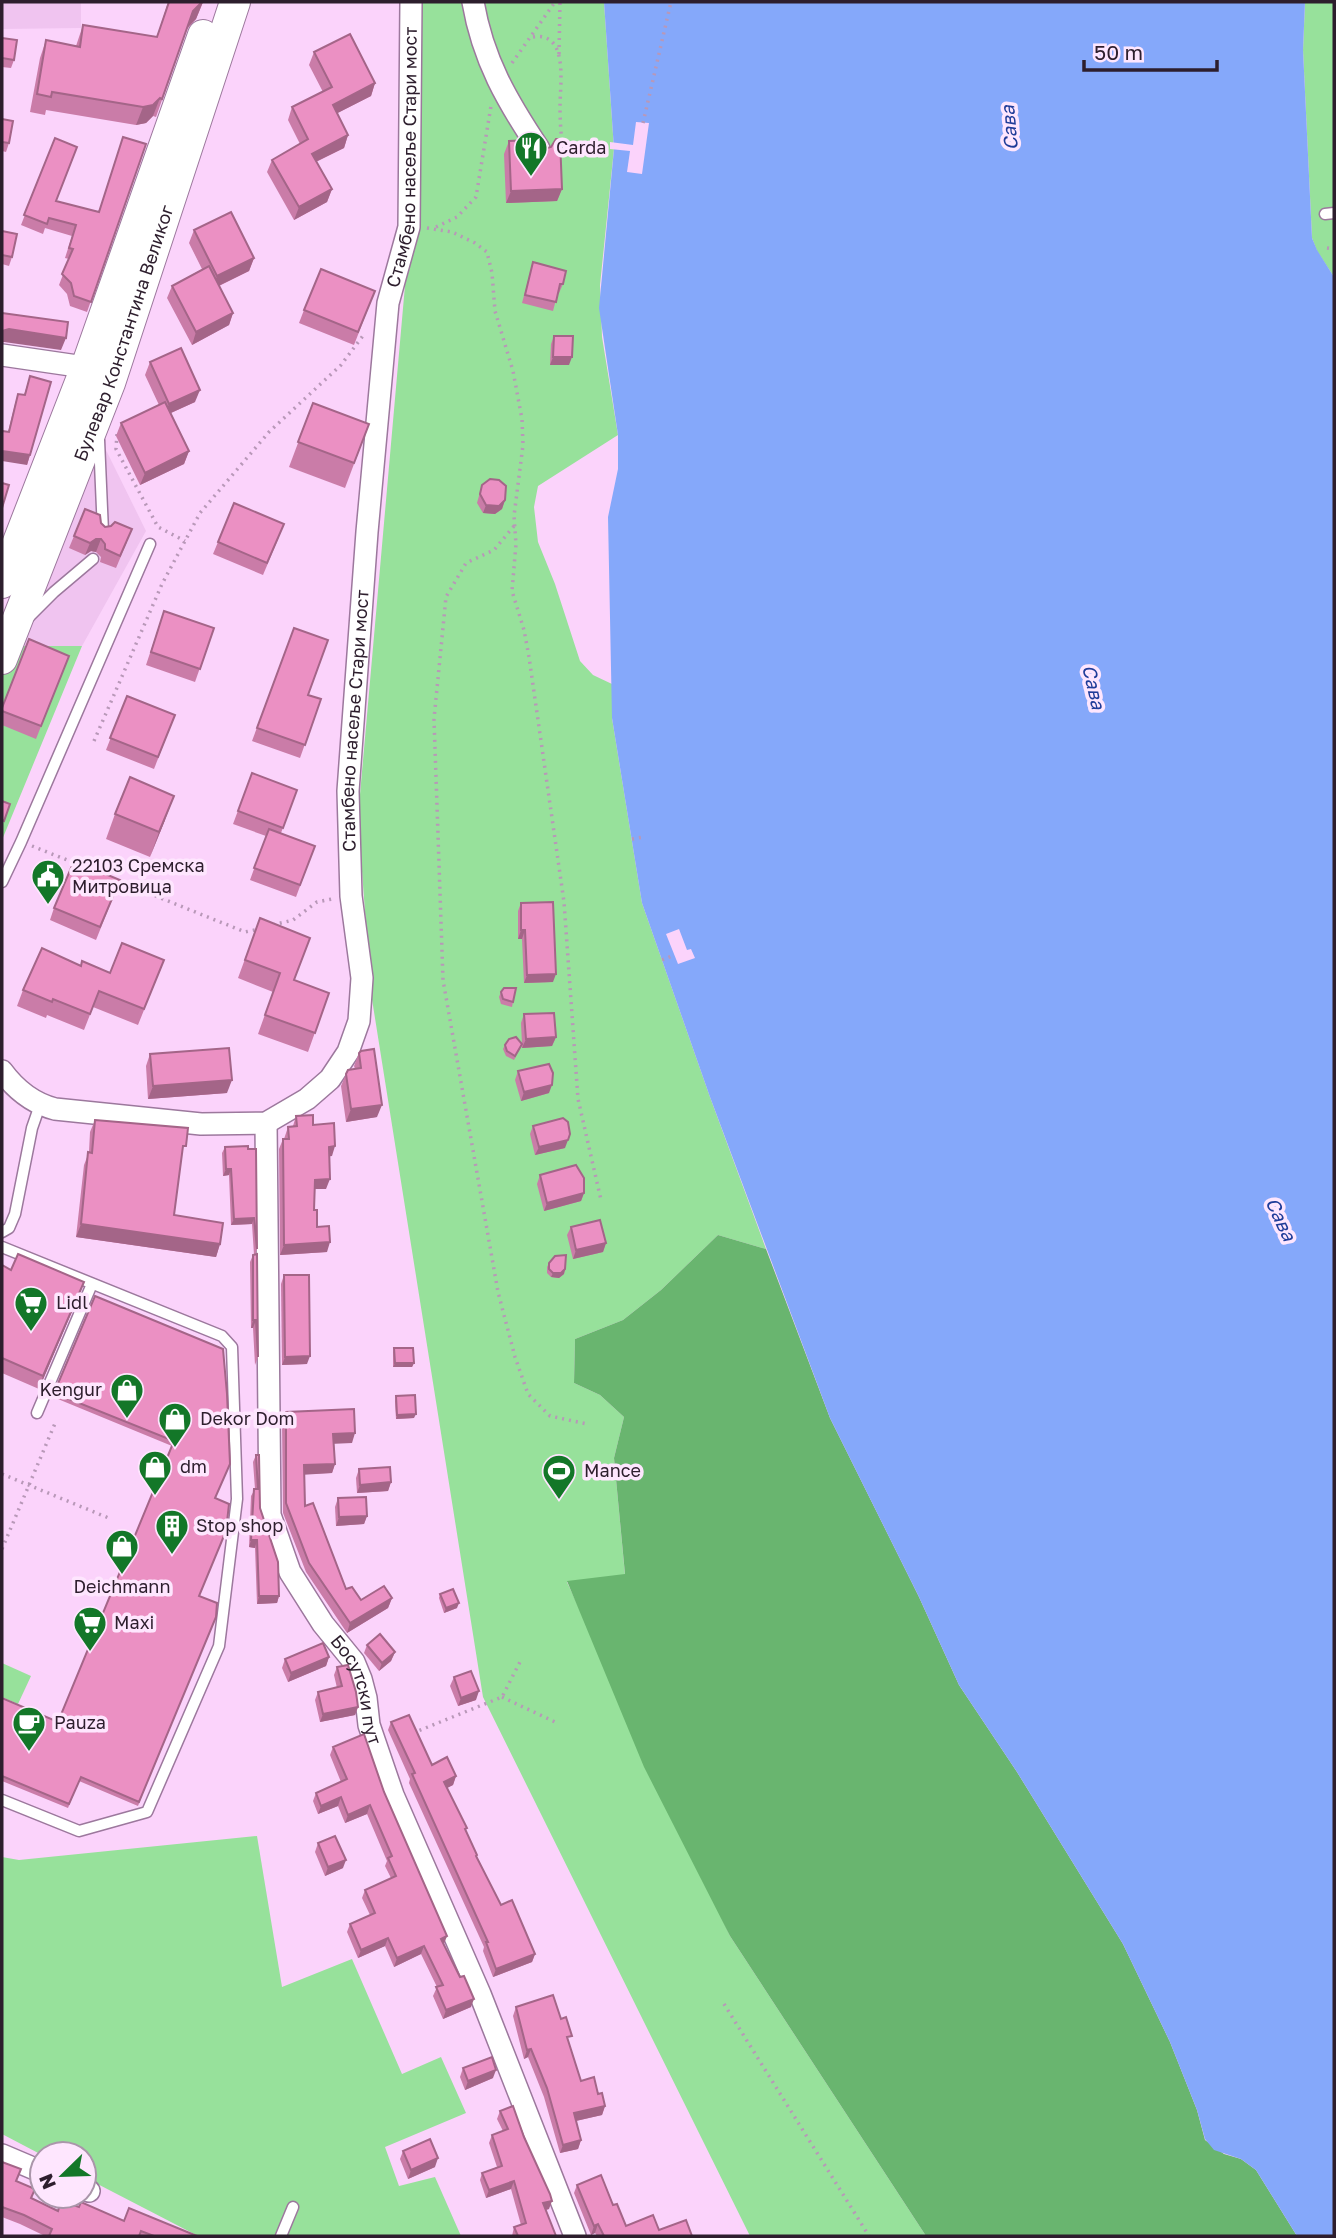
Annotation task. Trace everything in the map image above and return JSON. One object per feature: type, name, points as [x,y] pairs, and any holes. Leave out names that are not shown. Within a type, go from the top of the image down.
[{"type":"main road","name":"Булевар Константина Великог","points":[[7,647],[108,416],[100,369],[215,2]]},
{"type":"main road","name":"Булевар Константина Великог","points":[[2,583],[100,369],[235,2]]},
{"type":"street","name":"Стамбено насеље Стари мост","points":[[2,1071],[28,1098],[40,1105],[80,1113],[201,1124],[266,1123],[307,1099],[330,1079],[348,1052],[359,1021],[362,978],[351,896],[348,791],[367,532],[388,303],[409,227],[411,2]]},
{"type":"street","points":[[473,2],[484,52],[504,96],[539,149]]},
{"type":"street","points":[[2,355],[100,369]]},
{"type":"street","name":"Босутски пут","points":[[266,1123],[270,1515],[290,1572],[323,1624],[354,1662],[366,1698],[369,1725],[393,1795],[480,1994],[575,2236]]},
{"type":"street","points":[[2,2155],[28,2166]]},
{"type":"lane","points":[[103,532],[108,416]]},
{"type":"lane","points":[[2,882],[150,544]]},
{"type":"lane","points":[[7,647],[54,592],[93,559]]},
{"type":"lane","points":[[2,1232],[9,1228],[15,1214],[32,1128],[40,1105]]},
{"type":"lane","points":[[2,1247],[222,1336],[232,1347],[237,1499],[219,1646],[147,1812],[79,1831],[2,1800]]},
{"type":"lane","points":[[37,1413],[92,1284]]},
{"type":"lane","points":[[281,2236],[293,2207]]},
{"type":"path","points":[[560,2],[560,118],[563,150],[606,145]]},
{"type":"path","points":[[643,122],[671,2]]},
{"type":"path","points":[[531,38],[541,36],[551,40],[559,56]]},
{"type":"path","points":[[434,228],[462,236],[487,252],[492,273],[495,311],[513,371],[522,419],[523,445],[512,591],[521,617],[529,657],[564,902],[578,1099],[601,1200]]},
{"type":"path","points":[[1327,248],[1334,249]]},
{"type":"path","points":[[94,741],[162,584],[200,513],[269,432],[341,365],[388,303]]},
{"type":"path","points":[[108,416],[116,449],[158,527],[185,541]]},
{"type":"path","points":[[515,525],[494,550],[466,563],[446,597],[433,719],[443,980],[498,1292],[514,1357],[528,1394],[550,1416],[587,1424]]},
{"type":"path","points":[[632,839],[644,837]]},
{"type":"path","points":[[21,842],[84,867]]},
{"type":"path","points":[[109,877],[245,932],[293,919],[317,902],[351,896]]},
{"type":"path","points":[[662,960],[674,954]]},
{"type":"path","points":[[2,1549],[56,1421]]},
{"type":"path","points":[[2,1474],[111,1519]]},
{"type":"path","points":[[376,1748],[502,1697],[522,1658]]},
{"type":"path","points":[[502,1697],[555,1722]]},
{"type":"path","points":[[724,2004],[869,2236]]},
{"type":"shaded area","points":[[2,2],[81,2],[81,28],[2,29]]},
{"type":"shaded area","points":[[105,427],[106,450],[146,531],[82,646],[15,646]]},
{"type":"green space","points":[[409,2],[604,2],[614,149],[600,285],[602,337],[618,435],[538,486],[534,507],[538,542],[580,661],[593,675],[612,684],[612,718],[642,903],[766,1249],[718,1235],[661,1290],[623,1320],[575,1339],[574,1383],[600,1395],[624,1417],[614,1458],[625,1575],[567,1582],[730,1936],[926,2236],[750,2236],[483,1697],[371,993],[358,817],[420,116]]},
{"type":"green space","points":[[1305,2],[1334,2],[1334,277],[1312,238],[1303,50]]},
{"type":"green space","points":[[2,639],[15,646],[82,646],[2,840]]},
{"type":"green space","points":[[718,1235],[766,1249],[830,1418],[919,1597],[959,1685],[1017,1772],[1123,1944],[1170,2042],[1197,2110],[1205,2140],[1224,2154],[1241,2159],[1256,2170],[1297,2236],[926,2236],[730,1936],[644,1767],[567,1581],[625,1574],[614,1458],[624,1417],[600,1395],[574,1383],[575,1339],[623,1320],[661,1290]]},
{"type":"green space","points":[[2,1663],[31,1676],[18,1704],[2,1697]]},
{"type":"green space","points":[[257,1836],[282,1987],[352,1959],[402,2074],[441,2057],[466,2113],[385,2147],[399,2186],[435,2177],[461,2236],[198,2236],[98,2184],[98,2140],[28,2140],[28,2148],[2,2134],[2,1857],[19,1860]]},
{"type":"water","name":"Сава","points":[[604,2],[1305,2],[1303,50],[1312,238],[1334,277],[1334,2236],[1297,2236],[1256,2170],[1241,2159],[1214,2150],[1205,2139],[1197,2110],[1170,2042],[1123,1944],[1017,1772],[959,1685],[919,1597],[830,1418],[710,1097],[642,903],[612,718],[608,517],[618,469],[618,435],[599,308],[614,149]]},
{"type":"pier","points":[[636,122],[649,123],[642,174],[627,172],[630,151],[610,149],[610,142],[633,145]]},
{"type":"pier","points":[[679,929],[687,950],[691,949],[695,958],[678,964],[666,934]]},
{"type":"building","points":[[169,2],[202,2],[193,11],[162,99],[143,107],[52,92],[51,97],[37,94],[46,40],[80,47],[83,25],[157,37]]},
{"type":"building","points":[[350,34],[375,83],[333,105],[348,135],[312,154],[332,189],[299,207],[272,160],[308,139],[292,107],[332,87],[314,52]]},
{"type":"building","points":[[2,38],[17,40],[14,60],[2,58]]},
{"type":"building","points":[[2,119],[13,121],[9,143],[2,142]]},
{"type":"building","points":[[123,137],[146,144],[91,302],[74,296],[71,283],[62,274],[73,249],[69,248],[76,225],[49,218],[47,224],[24,215],[55,138],[77,147],[56,201],[99,212]]},
{"type":"building","name":"Carda","points":[[556,139],[560,139],[562,189],[511,191],[509,141],[531,140],[537,148],[544,149],[551,147]]},
{"type":"building","points":[[231,212],[254,258],[217,276],[194,230]]},
{"type":"building","points":[[2,231],[17,234],[12,257],[2,255]]},
{"type":"building","points":[[533,262],[566,271],[556,302],[525,295]]},
{"type":"building","points":[[209,266],[233,313],[196,332],[172,286]]},
{"type":"building","points":[[321,269],[375,291],[358,332],[304,310]]},
{"type":"building","points":[[2,313],[68,322],[66,338],[9,329],[2,331]]},
{"type":"building","points":[[554,336],[573,336],[572,357],[553,357]]},
{"type":"building","points":[[181,348],[200,390],[169,404],[150,362]]},
{"type":"building","points":[[30,376],[51,382],[30,455],[2,451],[2,431],[9,432],[18,394],[25,395]]},
{"type":"building","points":[[165,402],[189,451],[145,473],[121,423]]},
{"type":"building","points":[[313,403],[369,424],[354,463],[298,442]]},
{"type":"building","points":[[490,479],[499,480],[506,486],[505,500],[499,506],[486,505],[480,494],[482,485]]},
{"type":"building","points":[[2,483],[9,485],[2,508]]},
{"type":"building","points":[[234,503],[284,524],[267,563],[218,542]]},
{"type":"building","points":[[85,509],[100,515],[101,523],[105,527],[115,522],[132,529],[120,556],[105,549],[101,539],[90,543],[74,536]]},
{"type":"building","points":[[164,611],[214,628],[200,669],[151,652]]},
{"type":"building","points":[[294,628],[328,640],[308,695],[321,699],[305,745],[257,728]]},
{"type":"building","points":[[29,639],[69,656],[41,726],[2,711]]},
{"type":"building","points":[[127,696],[175,715],[158,757],[110,738]]},
{"type":"building","points":[[252,773],[297,790],[283,828],[238,811]]},
{"type":"building","points":[[130,777],[174,796],[159,832],[115,814]]},
{"type":"building","points":[[2,801],[10,804],[4,821],[2,820]]},
{"type":"building","points":[[269,829],[315,846],[300,885],[254,868]]},
{"type":"building","points":[[74,861],[120,880],[100,927],[54,908]]},
{"type":"building","points":[[553,902],[556,974],[527,975],[525,930],[521,930],[521,903]]},
{"type":"building","points":[[260,918],[310,938],[294,980],[329,993],[315,1033],[265,1015],[280,973],[245,960]]},
{"type":"building","points":[[122,943],[164,960],[144,1009],[99,991],[90,1014],[23,990],[42,948],[81,966],[82,961],[110,973]]},
{"type":"building","points":[[504,988],[516,988],[513,1002],[503,999],[501,992]]},
{"type":"building","points":[[554,1013],[556,1037],[526,1039],[524,1014]]},
{"type":"building","points":[[516,1037],[522,1044],[515,1056],[507,1051],[505,1045],[509,1039]]},
{"type":"building","points":[[229,1048],[232,1080],[153,1086],[150,1054]]},
{"type":"building","points":[[374,1049],[382,1105],[351,1109],[346,1074],[348,1070],[361,1068],[361,1051]]},
{"type":"building","points":[[549,1064],[553,1073],[552,1085],[524,1092],[518,1071]]},
{"type":"building","points":[[313,1115],[313,1125],[334,1123],[335,1146],[329,1147],[330,1179],[315,1180],[314,1210],[317,1210],[317,1227],[329,1226],[330,1242],[284,1245],[283,1139],[289,1139],[288,1127],[297,1126],[296,1116]]},
{"type":"building","points":[[563,1118],[568,1122],[568,1140],[539,1147],[533,1126]]},
{"type":"building","points":[[95,1120],[188,1128],[174,1215],[223,1223],[220,1244],[81,1224],[88,1152],[92,1153]]},
{"type":"building","points":[[248,1146],[248,1149],[256,1149],[257,1249],[254,1218],[234,1219],[231,1169],[226,1169],[225,1147]]},
{"type":"building","points":[[576,1165],[584,1178],[584,1193],[547,1203],[540,1175]]},
{"type":"building","points":[[600,1220],[606,1243],[576,1250],[571,1227]]},
{"type":"building","name":"Lidl","points":[[18,1254],[84,1282],[43,1376],[2,1358],[2,1265],[11,1270]]},
{"type":"building","points":[[257,1254],[258,1357],[256,1320],[253,1320],[253,1255]]},
{"type":"building","points":[[566,1255],[565,1269],[561,1273],[553,1273],[549,1269],[549,1263],[555,1256]]},
{"type":"building","points":[[284,1275],[309,1275],[310,1356],[285,1357]]},
{"type":"building","name":"Stop shop","points":[[95,1296],[223,1349],[230,1464],[215,1498],[229,1504],[226,1531],[199,1596],[217,1603],[216,1617],[139,1802],[81,1777],[69,1804],[2,1776],[2,1698],[58,1722],[174,1441],[54,1393]]},
{"type":"building","points":[[394,1348],[413,1348],[414,1363],[395,1363]]},
{"type":"building","points":[[415,1395],[416,1414],[397,1415],[396,1396]]},
{"type":"building","points":[[354,1409],[355,1433],[333,1434],[335,1464],[304,1465],[305,1506],[313,1503],[346,1589],[352,1587],[361,1600],[384,1586],[392,1598],[350,1623],[309,1563],[286,1503],[286,1412]]},
{"type":"building","points":[[256,1455],[259,1455],[260,1508],[278,1562],[279,1596],[259,1596],[257,1540],[251,1540],[254,1489],[258,1489]]},
{"type":"building","points":[[390,1467],[391,1482],[360,1485],[359,1469]]},
{"type":"building","points":[[366,1497],[367,1516],[339,1517],[338,1498]]},
{"type":"building","points":[[453,1589],[459,1603],[446,1608],[440,1594]]},
{"type":"building","points":[[380,1634],[395,1652],[382,1663],[367,1645]]},
{"type":"building","points":[[323,1643],[329,1657],[291,1673],[285,1659]]},
{"type":"building","points":[[348,1665],[358,1707],[323,1714],[318,1692],[342,1686],[337,1667]]},
{"type":"building","points":[[471,1671],[479,1691],[461,1698],[454,1677]]},
{"type":"building","points":[[409,1715],[432,1765],[447,1757],[456,1776],[444,1782],[467,1828],[465,1829],[476,1856],[501,1905],[512,1900],[535,1954],[496,1969],[488,1942],[391,1722]]},
{"type":"building","points":[[364,1734],[384,1792],[447,1936],[441,1939],[460,1977],[464,1976],[474,1999],[446,2010],[436,1987],[443,1985],[424,1946],[397,1958],[388,1938],[361,1950],[350,1924],[375,1913],[365,1890],[396,1876],[388,1858],[392,1856],[370,1805],[348,1815],[341,1797],[321,1806],[316,1793],[347,1779],[333,1747]]},
{"type":"building","points":[[335,1836],[346,1860],[328,1867],[318,1843]]},
{"type":"building","points":[[553,1995],[561,2019],[566,2017],[572,2036],[567,2037],[581,2081],[594,2077],[598,2094],[602,2093],[605,2106],[574,2113],[581,2140],[563,2145],[547,2088],[531,2049],[527,2050],[516,2007]]},
{"type":"building","points":[[492,2057],[496,2070],[468,2081],[463,2068]]},
{"type":"building","points":[[513,2106],[550,2194],[552,2201],[543,2203],[556,2236],[518,2236],[514,2227],[526,2223],[514,2181],[489,2190],[482,2173],[502,2166],[492,2135],[508,2129],[500,2111]]},
{"type":"building","points":[[430,2139],[438,2158],[411,2170],[403,2151]]},
{"type":"building","points":[[2,2162],[21,2169],[16,2181],[28,2186],[28,2210],[98,2210],[124,2221],[129,2208],[197,2236],[154,2236],[141,2231],[139,2236],[49,2236],[52,2229],[2,2207]]},
{"type":"building","points":[[601,2175],[613,2205],[617,2204],[626,2226],[653,2215],[659,2230],[686,2220],[692,2236],[604,2236],[598,2224],[594,2226],[577,2185]]},
{"type":"place","name":"Carda","points":[[531,178]]},
{"type":"place","name":"22103 Сремска Митровица","points":[[48,906]]},
{"type":"place","name":"Lidl","points":[[31,1333]]},
{"type":"place","name":"Kengur","points":[[127,1420]]},
{"type":"place","name":"Dekor Dom","points":[[175,1449]]},
{"type":"place","name":"dm","points":[[155,1497]]},
{"type":"place","name":"Mance","points":[[559,1501]]},
{"type":"place","name":"Stop shop","points":[[172,1556]]},
{"type":"place","name":"Deichmann","points":[[122,1576]]},
{"type":"place","name":"Maxi","points":[[90,1653]]},
{"type":"place","name":"Pauza","points":[[29,1753]]}]
